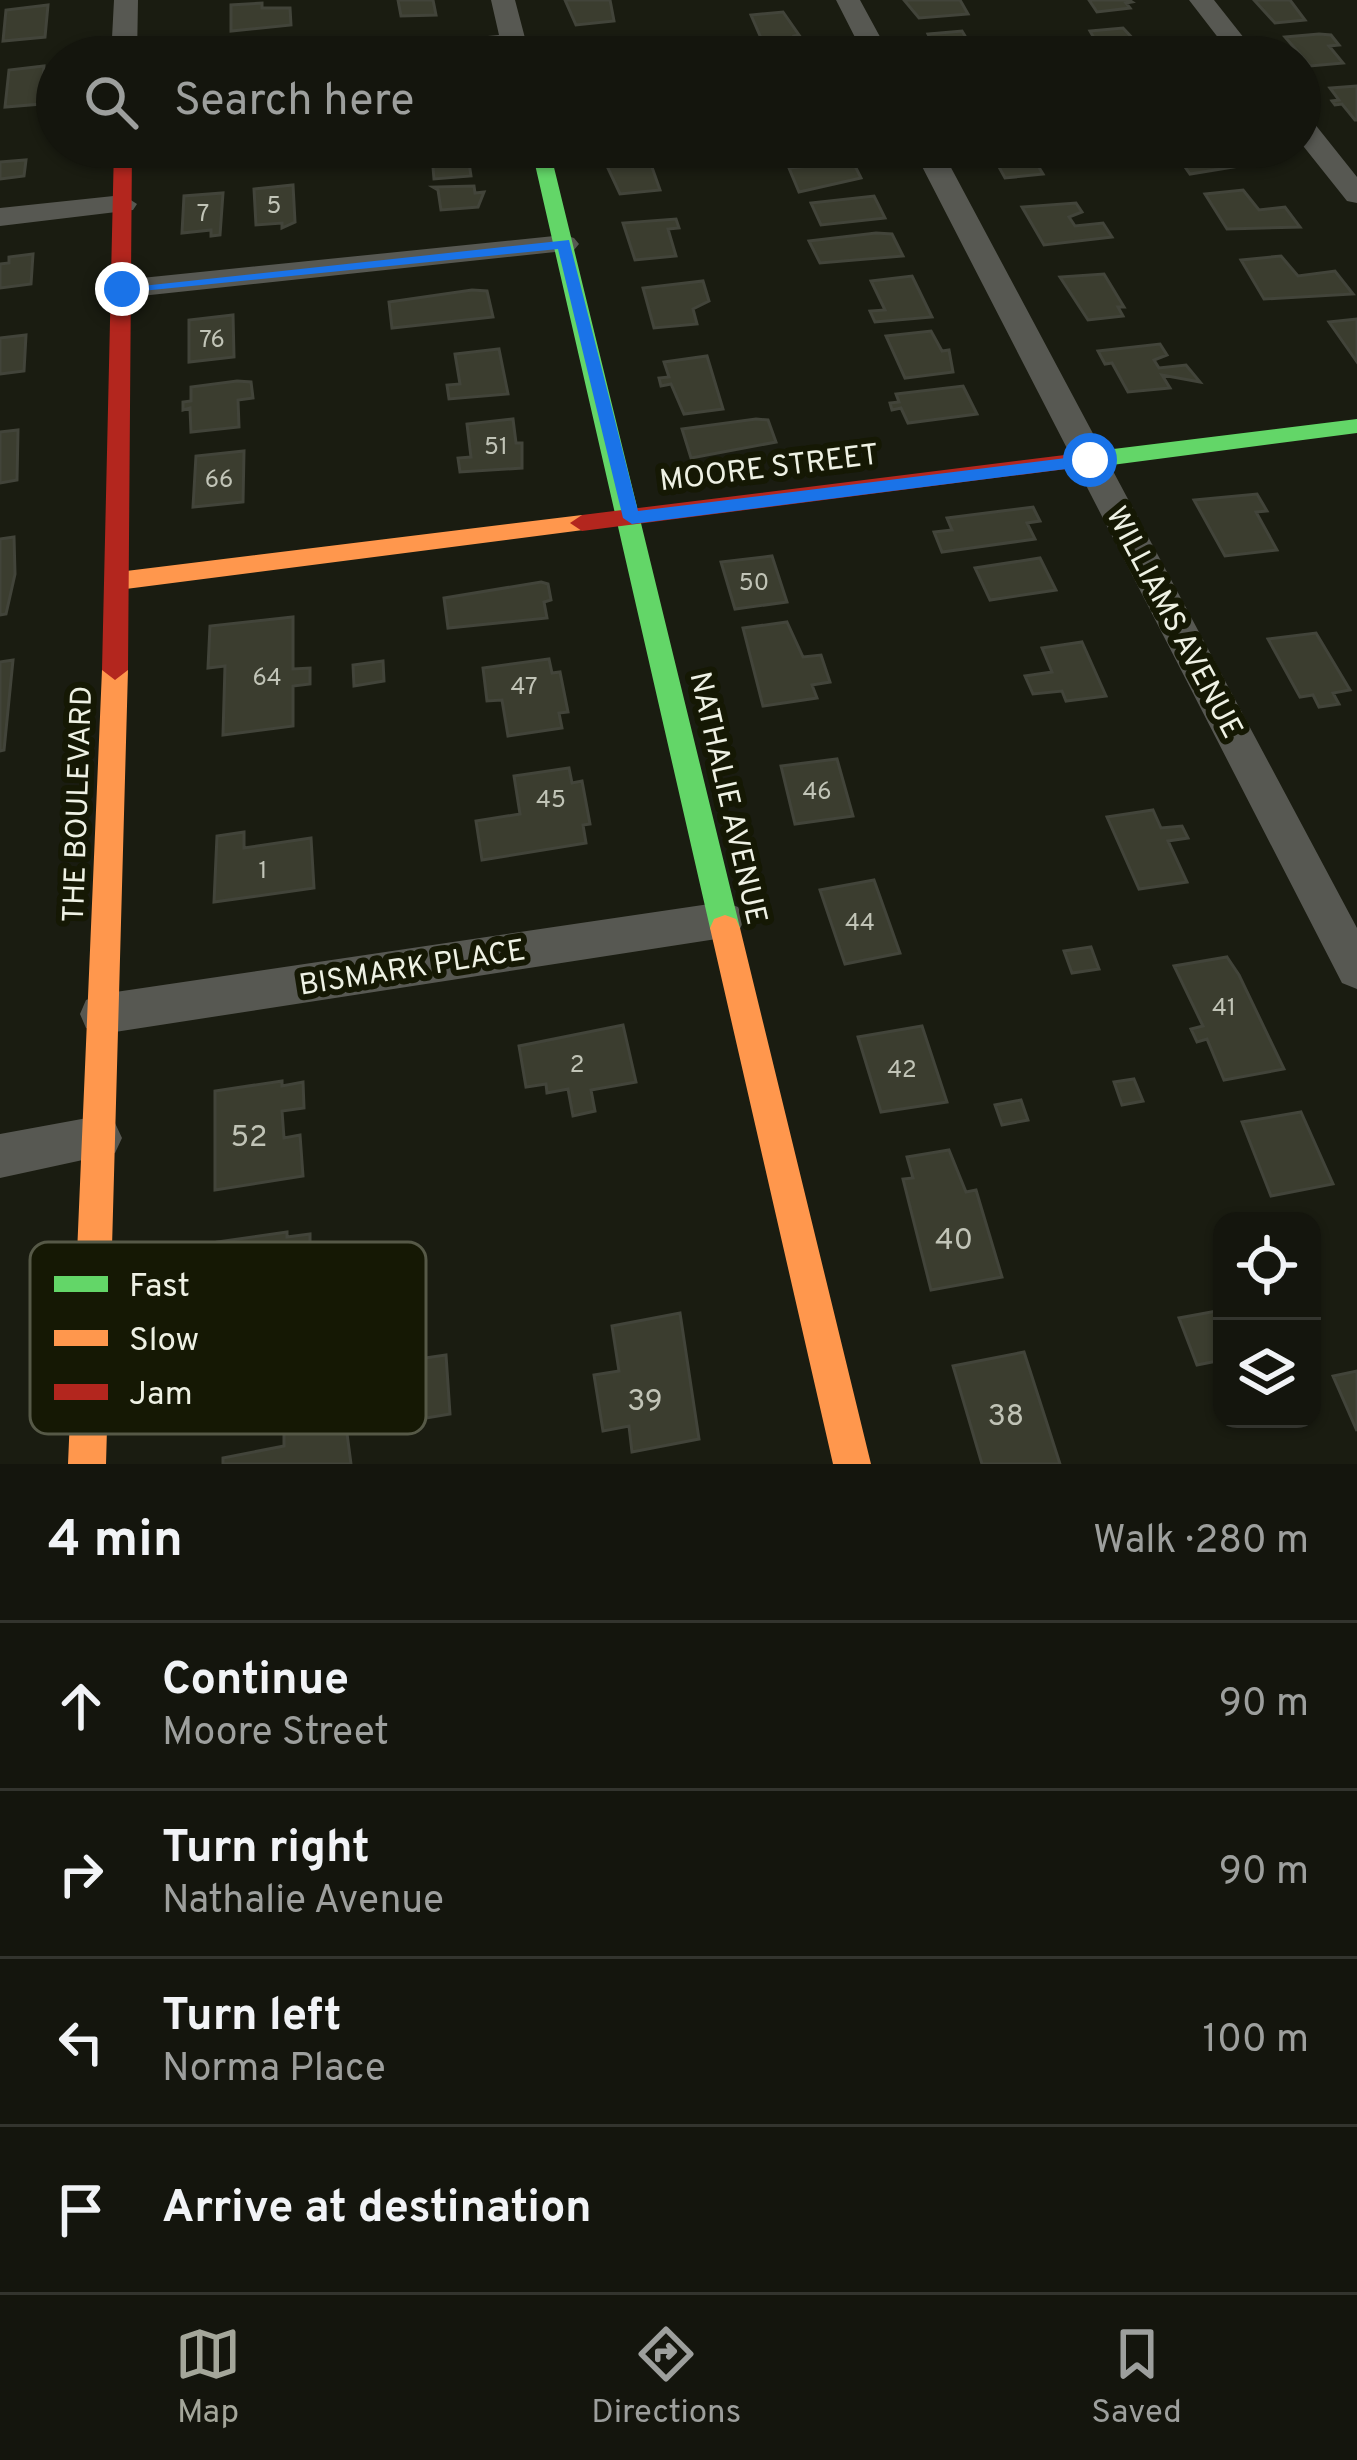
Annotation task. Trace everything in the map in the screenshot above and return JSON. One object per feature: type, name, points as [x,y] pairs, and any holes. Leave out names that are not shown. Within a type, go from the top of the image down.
[{"type":"street","points":[[125,36],[126,0]]},
{"type":"street","points":[[503,0],[512,36]]},
{"type":"street","points":[[848,0],[867,36]]},
{"type":"street","points":[[1201,0],[1229,36]]},
{"type":"street","points":[[1321,150],[1357,194]]},
{"type":"street","name":"THE BOULEVARD","points":[[94,1242],[118,581],[123,168]]},
{"type":"street","name":"NATHALIE AVENUE","points":[[545,168],[632,518],[852,1464]]},
{"type":"street","name":"WILLIAMS AVENUE","points":[[937,168],[1357,970]]},
{"type":"street","points":[[0,218],[123,204]]},
{"type":"street","points":[[122,289],[564,244]]},
{"type":"street","name":"MOORE STREET","points":[[118,581],[1357,426]]},
{"type":"street","name":"BISMARK PLACE","points":[[102,1014],[723,920]]},
{"type":"street","points":[[0,1156],[98,1138]]},
{"type":"street","name":"THE BOULEVARD","points":[[86,1464],[87,1434]]},
{"type":"building","points":[[398,0],[433,0],[436,15],[401,16]]},
{"type":"building","points":[[565,0],[610,0],[614,21],[576,25]]},
{"type":"building","points":[[904,0],[960,0],[968,14],[919,18]]},
{"type":"building","points":[[1089,0],[1132,2],[1126,3],[1130,8],[1097,12]]},
{"type":"building","points":[[1254,0],[1290,0],[1305,20],[1275,23]]},
{"type":"building","points":[[262,3],[262,8],[290,8],[291,25],[231,31],[231,5]]},
{"type":"building","points":[[48,5],[45,36],[3,41],[6,10]]},
{"type":"building","points":[[783,12],[799,35],[760,36],[751,15]]},
{"type":"building","points":[[1123,28],[1130,36],[1093,36],[1090,31]]},
{"type":"building","points":[[962,31],[965,36],[929,36]]},
{"type":"building","points":[[1331,35],[1339,45],[1329,46],[1343,63],[1321,65],[1321,36],[1296,36]]},
{"type":"building","points":[[36,67],[36,104],[5,107],[9,70]]},
{"type":"building","points":[[1357,86],[1355,120],[1342,104],[1335,105],[1332,101],[1339,100],[1330,88]]},
{"type":"building","points":[[26,160],[24,176],[0,179],[0,162]]},
{"type":"building","points":[[433,168],[470,168],[471,176],[434,179]]},
{"type":"building","points":[[608,168],[652,168],[660,190],[620,194]]},
{"type":"building","points":[[789,168],[856,168],[861,178],[799,192]]},
{"type":"building","points":[[1000,168],[1039,168],[1043,174],[1005,178]]},
{"type":"building","points":[[1186,168],[1227,168],[1190,174]]},
{"type":"building","points":[[293,185],[295,222],[282,228],[282,223],[256,225],[254,189]]},
{"type":"building","points":[[474,186],[475,193],[484,192],[478,207],[441,210],[438,190],[433,187]]},
{"type":"building","points":[[1243,190],[1259,210],[1285,207],[1300,227],[1227,229],[1205,194]]},
{"type":"building","points":[[223,193],[220,235],[211,236],[211,230],[182,233],[184,196]]},
{"type":"building","points":[[874,196],[885,218],[821,225],[811,203]]},
{"type":"building","points":[[1076,203],[1082,212],[1069,217],[1075,226],[1103,223],[1112,237],[1044,245],[1022,207]]},
{"type":"building","points":[[676,219],[679,228],[668,229],[676,256],[635,260],[623,223]]},
{"type":"building","points":[[892,234],[903,256],[820,263],[809,241]]},
{"type":"building","points":[[33,254],[31,284],[0,288],[0,264],[9,263],[9,257]]},
{"type":"building","points":[[1281,256],[1298,276],[1335,271],[1353,294],[1264,299],[1241,260]]},
{"type":"building","points":[[1104,274],[1124,307],[1118,307],[1123,316],[1088,320],[1060,277]]},
{"type":"building","points":[[912,276],[932,317],[875,322],[870,311],[885,310],[871,281]]},
{"type":"building","points":[[703,281],[709,301],[693,309],[697,324],[654,328],[643,288]]},
{"type":"building","points":[[487,291],[493,317],[392,328],[389,302]]},
{"type":"building","points":[[233,315],[234,357],[189,362],[189,320]]},
{"type":"building","points":[[1357,319],[1357,362],[1329,322]]},
{"type":"building","points":[[931,331],[942,351],[949,350],[953,372],[905,378],[886,336]]},
{"type":"building","points":[[26,335],[24,371],[0,374],[0,338]]},
{"type":"building","points":[[1160,344],[1167,355],[1154,360],[1159,368],[1186,365],[1200,382],[1162,375],[1170,388],[1128,392],[1112,363],[1105,364],[1098,351]]},
{"type":"building","points":[[499,349],[508,394],[449,399],[447,385],[460,384],[455,354]]},
{"type":"building","points":[[707,356],[723,409],[684,414],[671,384],[661,386],[659,378],[669,377],[664,362]]},
{"type":"building","points":[[251,382],[253,398],[238,400],[239,427],[191,432],[190,408],[183,410],[183,402],[191,401],[191,387]]},
{"type":"building","points":[[963,386],[977,414],[908,423],[901,408],[892,410],[890,403],[899,402],[896,394]]},
{"type":"building","points":[[513,419],[516,443],[522,443],[522,468],[460,472],[458,458],[471,457],[467,424]]},
{"type":"building","points":[[768,420],[776,442],[691,458],[682,429]]},
{"type":"building","points":[[18,430],[17,480],[0,483],[0,432]]},
{"type":"building","points":[[244,451],[243,502],[193,507],[196,456]]},
{"type":"building","points":[[1257,494],[1267,511],[1256,512],[1277,550],[1225,556],[1194,500]]},
{"type":"building","points":[[1033,507],[1040,521],[1027,523],[1035,539],[942,552],[934,532],[952,530],[947,518]]},
{"type":"building","points":[[14,537],[15,574],[6,614],[0,615],[0,539]]},
{"type":"building","points":[[772,556],[787,602],[735,609],[721,562]]},
{"type":"building","points":[[1040,558],[1056,590],[990,600],[975,568]]},
{"type":"building","points":[[548,584],[551,600],[544,602],[547,618],[448,628],[444,598]]},
{"type":"building","points":[[293,617],[293,669],[310,668],[310,684],[293,686],[293,726],[223,735],[225,666],[208,668],[210,626]]},
{"type":"building","points":[[787,622],[803,657],[821,655],[830,682],[812,685],[817,698],[763,706],[743,628]]},
{"type":"building","points":[[1316,633],[1350,690],[1333,693],[1339,704],[1319,707],[1313,695],[1300,697],[1268,639]]},
{"type":"building","points":[[1082,642],[1106,696],[1066,701],[1062,691],[1033,694],[1025,676],[1052,672],[1042,648]]},
{"type":"building","points":[[549,659],[552,673],[560,672],[568,712],[559,713],[562,728],[508,736],[502,700],[487,701],[483,668]]},
{"type":"building","points":[[13,660],[4,750],[0,751],[0,662]]},
{"type":"building","points":[[383,661],[384,681],[354,686],[353,665]]},
{"type":"building","points":[[837,759],[853,816],[795,824],[781,766]]},
{"type":"building","points":[[569,768],[572,783],[582,781],[590,824],[583,825],[586,843],[482,860],[476,821],[520,814],[514,776]]},
{"type":"building","points":[[1153,810],[1161,828],[1182,826],[1188,838],[1168,841],[1187,882],[1139,889],[1107,817]]},
{"type":"building","points":[[244,832],[244,848],[311,838],[314,888],[214,902],[217,836]]},
{"type":"building","points":[[874,880],[900,953],[845,964],[820,890]]},
{"type":"building","points":[[1091,947],[1099,969],[1072,973],[1064,951]]},
{"type":"building","points":[[1227,957],[1284,1069],[1224,1080],[1207,1039],[1197,1042],[1191,1029],[1203,1026],[1174,966]]},
{"type":"building","points":[[623,1025],[636,1082],[591,1090],[595,1111],[573,1116],[568,1089],[547,1093],[546,1084],[526,1087],[519,1046]]},
{"type":"building","points":[[922,1026],[947,1102],[881,1112],[858,1037]]},
{"type":"building","points":[[1134,1079],[1143,1101],[1122,1105],[1114,1082]]},
{"type":"building","points":[[282,1081],[282,1086],[303,1082],[304,1108],[282,1111],[284,1138],[300,1135],[303,1176],[215,1190],[215,1091]]},
{"type":"building","points":[[1021,1100],[1028,1120],[1002,1125],[995,1105]]},
{"type":"building","points":[[1301,1112],[1333,1184],[1271,1196],[1242,1122]]},
{"type":"building","points":[[949,1150],[966,1192],[976,1190],[1002,1277],[931,1290],[903,1179],[913,1178],[907,1157]]},
{"type":"building","points":[[287,1232],[287,1237],[310,1234],[310,1242],[217,1242]]},
{"type":"building","points":[[1213,1312],[1213,1362],[1197,1365],[1179,1318]]},
{"type":"building","points":[[680,1313],[699,1439],[632,1452],[629,1426],[603,1431],[594,1375],[619,1371],[612,1326]]},
{"type":"building","points":[[1024,1352],[1060,1464],[982,1464],[953,1366]]},
{"type":"building","points":[[446,1355],[450,1414],[426,1418],[426,1358]]},
{"type":"building","points":[[1357,1371],[1357,1431],[1333,1376]]},
{"type":"building","points":[[284,1434],[347,1434],[351,1464],[223,1464],[223,1458],[284,1446]]},
{"type":"traffic: fast","points":[[545,168],[725,928]]},
{"type":"traffic: fast","points":[[1089,460],[1357,426]]},
{"type":"traffic: slow","points":[[118,581],[582,523]]},
{"type":"traffic: slow","points":[[95,1242],[115,670]]},
{"type":"traffic: slow","points":[[725,928],[852,1464]]},
{"type":"traffic: slow","points":[[87,1464],[88,1434]]},
{"type":"traffic: jam","points":[[115,670],[123,168]]},
{"type":"traffic: jam","points":[[582,523],[1089,460]]},
{"type":"route","points":[[122,289],[564,244],[632,518],[1090,460]]}]
